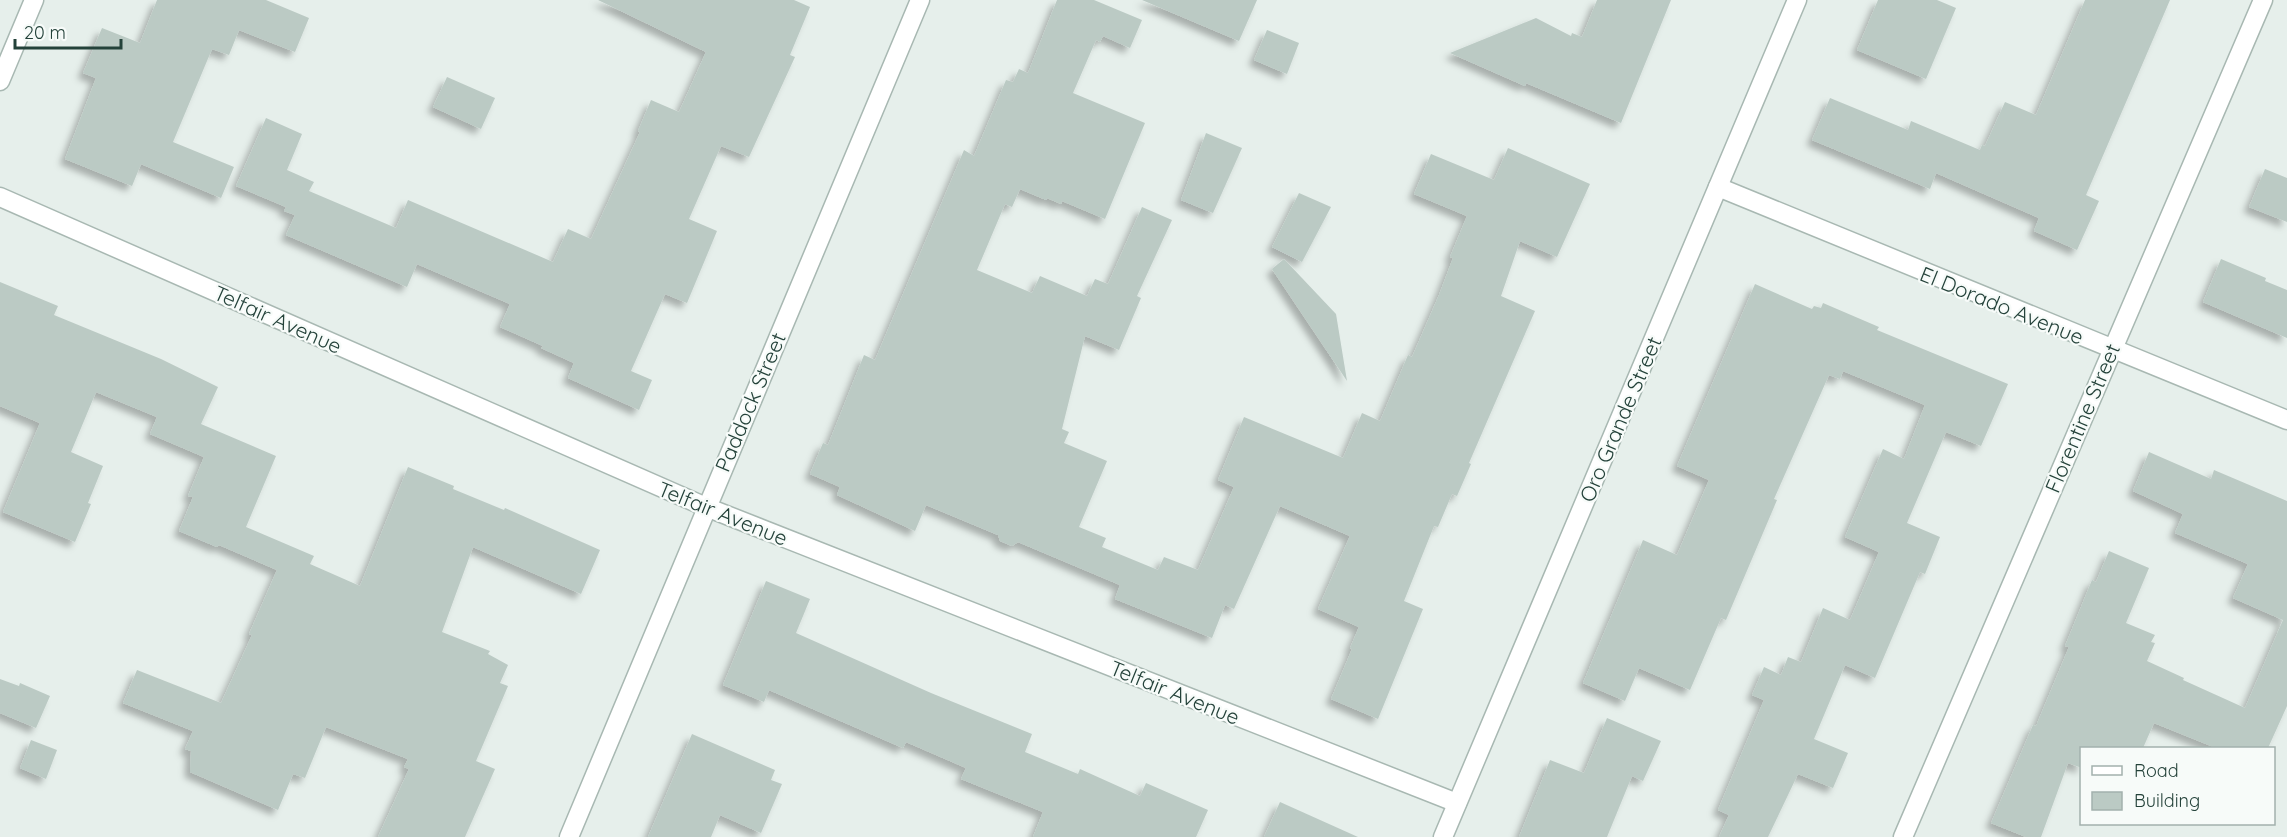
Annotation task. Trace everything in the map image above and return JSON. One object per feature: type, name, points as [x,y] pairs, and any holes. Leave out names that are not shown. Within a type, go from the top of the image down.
[{"type":"street","points":[[0,81],[34,0]]},
{"type":"street","name":"Paddock Street","points":[[569,837],[920,0]]},
{"type":"street","name":"Oro Grande Street","points":[[1443,837],[1797,0]]},
{"type":"street","name":"Florentine Street","points":[[1903,837],[2263,0]]},
{"type":"street","name":"El Dorado Avenue","points":[[1718,187],[2111,350],[2287,420]]},
{"type":"street","name":"Telfair Avenue","points":[[0,197],[706,507],[1457,804]]},
{"type":"building","points":[[157,0],[266,0],[309,18],[295,52],[239,30],[229,55],[212,49],[173,142],[234,167],[221,198],[141,164],[132,186],[65,159],[96,78],[83,73],[102,28],[140,43]]},
{"type":"building","points":[[598,0],[794,0],[810,7],[790,55],[795,57],[749,157],[721,146],[689,219],[717,231],[687,303],[665,294],[631,371],[652,380],[639,410],[568,378],[574,363],[500,327],[510,304],[417,264],[407,287],[286,235],[295,215],[284,211],[286,207],[236,186],[266,118],[302,134],[287,170],[314,182],[309,191],[396,228],[408,200],[553,262],[568,229],[591,239],[640,132],[638,131],[651,100],[679,112],[706,52]]},
{"type":"building","points":[[1057,0],[1094,0],[1142,20],[1130,48],[1103,36],[1100,42],[1096,40],[1073,93],[1145,123],[1105,219],[1062,201],[1061,204],[1047,198],[1046,200],[1020,189],[1012,207],[1005,204],[977,270],[1032,293],[1040,276],[1087,296],[1095,279],[1108,284],[1142,207],[1172,220],[1137,296],[1141,298],[1119,350],[1085,336],[1062,429],[1069,432],[1064,443],[1107,461],[1079,527],[1106,538],[1102,547],[1158,570],[1164,557],[1198,570],[1234,487],[1218,480],[1244,417],[1343,458],[1362,413],[1380,421],[1408,355],[1412,357],[1439,295],[1453,258],[1450,257],[1467,216],[1414,194],[1431,154],[1494,180],[1508,148],[1590,184],[1557,257],[1520,241],[1501,296],[1535,311],[1457,496],[1452,494],[1438,527],[1434,526],[1404,601],[1423,609],[1378,719],[1331,699],[1359,627],[1318,609],[1350,536],[1280,506],[1234,609],[1225,605],[1212,638],[1115,599],[1120,585],[1018,542],[1012,546],[1000,541],[998,535],[926,505],[915,531],[837,495],[840,487],[810,474],[823,443],[828,445],[864,355],[875,360],[964,150],[974,156],[1006,80],[1013,82],[1019,69],[1028,73]]},
{"type":"building","points":[[1142,0],[1257,0],[1239,41]]},
{"type":"building","points":[[1597,0],[1671,0],[1621,123],[1526,83],[1525,86],[1450,53],[1536,18],[1571,36],[1572,33],[1582,37]]},
{"type":"building","points":[[1878,0],[1937,0],[1956,8],[1926,79],[1857,50]]},
{"type":"building","points":[[2085,0],[2170,0],[2086,195],[2099,201],[2077,250],[2034,231],[2039,218],[1936,173],[1930,189],[1812,140],[1830,98],[1908,130],[1911,121],[1980,150],[1982,145],[1985,146],[2005,102],[2036,115]]},
{"type":"building","points":[[1267,30],[1299,43],[1287,74],[1254,60]]},
{"type":"building","points":[[447,77],[495,98],[481,129],[433,107]]},
{"type":"building","points":[[1206,133],[1242,148],[1213,213],[1181,200]]},
{"type":"building","points":[[2265,169],[2287,178],[2287,222],[2249,207]]},
{"type":"building","points":[[1299,193],[1331,207],[1302,262],[1272,247]]},
{"type":"building","points":[[1284,259],[1336,314],[1347,381],[1272,269]]},
{"type":"building","points":[[2221,259],[2266,278],[2265,281],[2287,290],[2287,338],[2203,302]]},
{"type":"building","points":[[0,282],[58,306],[54,315],[161,359],[218,387],[201,424],[276,456],[246,527],[314,556],[310,564],[360,586],[408,467],[454,486],[453,489],[504,510],[505,508],[600,550],[581,594],[473,547],[442,632],[490,651],[488,654],[508,665],[500,683],[508,686],[476,761],[495,769],[465,837],[378,837],[409,769],[404,767],[408,759],[326,727],[305,778],[293,774],[278,810],[190,772],[191,751],[185,749],[193,731],[123,703],[137,670],[221,703],[252,635],[249,634],[277,570],[179,531],[193,497],[188,496],[204,457],[150,434],[157,417],[96,392],[71,452],[103,466],[88,503],[91,504],[75,542],[3,512],[40,423],[0,406]]},
{"type":"building","points":[[1755,284],[1812,309],[1814,306],[1821,308],[1823,303],[1879,327],[1877,330],[2008,384],[1981,446],[1946,432],[1907,523],[1940,537],[1925,574],[1920,572],[1875,678],[1845,665],[1814,739],[1848,753],[1833,788],[1798,774],[1768,837],[1719,837],[1729,815],[1718,810],[1764,700],[1752,695],[1764,667],[1781,675],[1788,657],[1801,662],[1823,608],[1850,620],[1879,552],[1845,537],[1883,449],[1904,459],[1925,405],[1843,371],[1840,379],[1829,375],[1774,499],[1777,500],[1726,620],[1721,618],[1690,690],[1639,668],[1625,701],[1583,683],[1643,540],[1677,555],[1709,480],[1677,466]]},
{"type":"building","points":[[2149,452],[2211,479],[2214,470],[2287,501],[2287,706],[2268,747],[2214,747],[2154,723],[2143,747],[2080,747],[2080,767],[2068,763],[2041,837],[2026,837],[1991,823],[2033,725],[2036,726],[2069,647],[2065,646],[2092,580],[2096,582],[2109,551],[2149,568],[2126,623],[2155,635],[2151,642],[2155,643],[2147,661],[2245,708],[2283,620],[2233,598],[2248,564],[2175,533],[2183,514],[2133,491]]},
{"type":"building","points":[[766,581],[810,599],[796,633],[931,693],[1032,734],[1025,752],[1078,774],[1080,769],[1140,796],[1146,783],[1208,810],[1196,837],[1033,837],[1043,812],[961,779],[966,768],[906,742],[903,748],[769,690],[764,702],[723,685]]},
{"type":"building","points":[[0,679],[19,686],[20,683],[50,696],[36,728],[0,713]]},
{"type":"building","points":[[1607,718],[1661,741],[1643,781],[1632,776],[1607,837],[1519,837],[1550,760],[1584,773]]},
{"type":"building","points":[[692,734],[775,770],[771,780],[782,784],[761,833],[720,815],[711,837],[648,837]]},
{"type":"building","points":[[31,740],[57,750],[46,779],[20,768]]},
{"type":"building","points":[[1280,802],[1358,837],[1264,837]]}]
